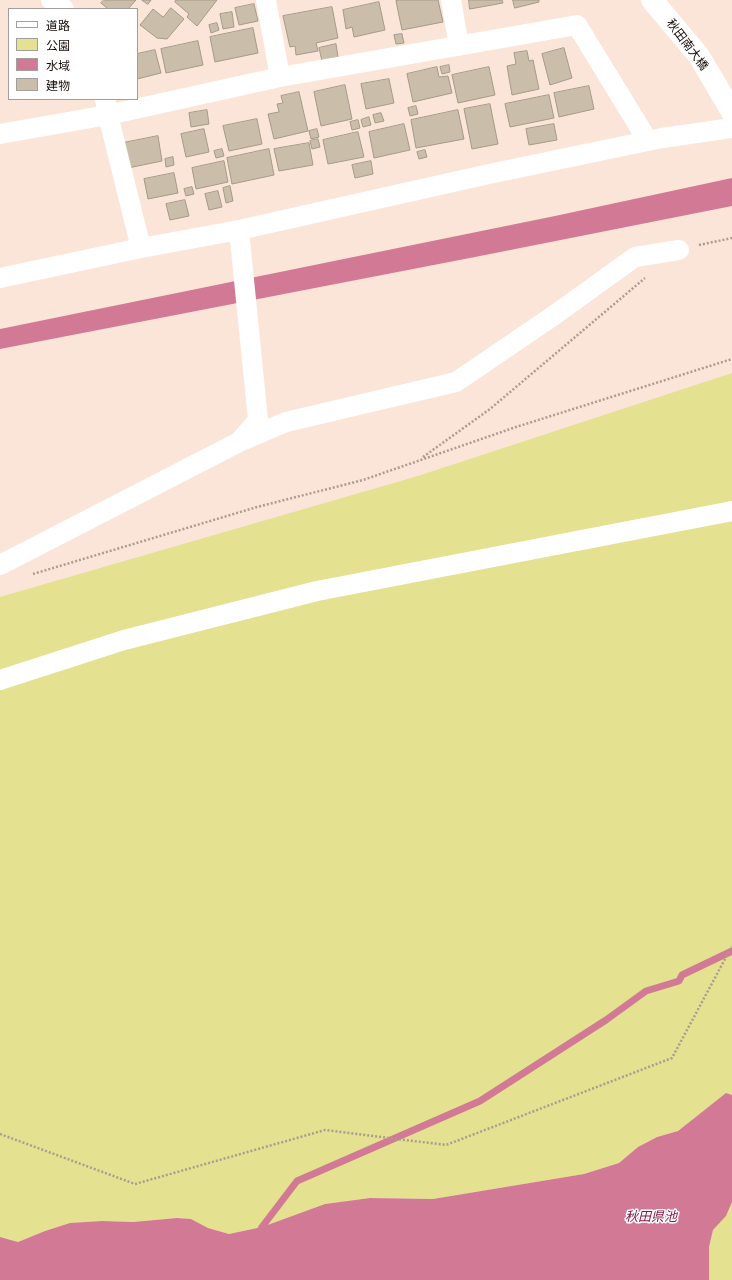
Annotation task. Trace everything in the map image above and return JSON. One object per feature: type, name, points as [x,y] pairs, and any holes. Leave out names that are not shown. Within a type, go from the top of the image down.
[{"type":"street","points":[[51,0],[63,8]]},
{"type":"street","points":[[266,0],[280,77]]},
{"type":"street","points":[[451,0],[459,46]]},
{"type":"street","name":"秋田南大橋","points":[[652,0],[699,56],[732,112]]},
{"type":"street","points":[[0,134],[107,107],[577,25],[648,141]]},
{"type":"street","points":[[107,107],[141,248]]},
{"type":"street","points":[[0,278],[141,248],[240,236],[482,176],[648,141],[732,128]]},
{"type":"street","points":[[239,442],[258,420],[240,236]]},
{"type":"street","points":[[0,565],[239,442],[286,422],[456,382],[553,316],[635,257],[679,250]]},
{"type":"street","points":[[0,680],[124,640],[317,591],[732,511]]},
{"type":"path","points":[[679,250],[732,238]]},
{"type":"path","points":[[421,458],[490,409],[649,275]]},
{"type":"path","points":[[30,575],[257,507],[362,480],[421,458],[732,359]]},
{"type":"path","points":[[0,1134],[135,1184],[325,1130],[446,1145],[672,1058],[732,946]]},
{"type":"green space","points":[[732,373],[732,1095],[726,1093],[678,1131],[657,1137],[638,1147],[619,1163],[584,1174],[433,1199],[370,1198],[325,1204],[262,1227],[229,1234],[208,1228],[191,1219],[177,1218],[133,1222],[102,1221],[70,1223],[18,1242],[0,1237],[0,597],[418,476]]},
{"type":"green space","points":[[732,1202],[732,1280],[709,1280],[709,1247],[713,1230],[726,1216]]},
{"type":"water","points":[[732,178],[732,206],[0,349],[0,329],[555,216]]},
{"type":"water","name":"秋田県池","points":[[726,1093],[732,1095],[732,1202],[726,1216],[713,1230],[709,1247],[709,1280],[0,1280],[0,1237],[18,1242],[70,1223],[102,1221],[133,1222],[177,1218],[191,1219],[208,1228],[229,1234],[262,1227],[325,1204],[370,1198],[433,1199],[584,1174],[619,1163],[638,1147],[657,1137],[678,1131]]},
{"type":"building","points":[[104,0],[136,0],[129,8],[107,8],[101,3]]},
{"type":"building","points":[[142,0],[151,0],[148,4]]},
{"type":"building","points":[[176,0],[217,0],[197,26],[187,17],[189,14],[175,2]]},
{"type":"building","points":[[438,0],[443,22],[402,30],[396,1]]},
{"type":"building","points":[[469,0],[502,0],[503,3],[470,9]]},
{"type":"building","points":[[513,0],[539,0],[539,2],[515,8]]},
{"type":"building","points":[[379,2],[385,30],[354,37],[352,27],[346,29],[343,10]]},
{"type":"building","points":[[254,4],[258,21],[239,25],[235,8]]},
{"type":"building","points":[[332,7],[338,38],[316,43],[318,51],[296,55],[295,46],[290,47],[283,16]]},
{"type":"building","points":[[171,8],[184,19],[167,39],[157,38],[140,25],[153,9],[163,17]]},
{"type":"building","points":[[232,12],[234,27],[223,29],[220,14]]},
{"type":"building","points":[[217,23],[219,30],[211,33],[209,25]]},
{"type":"building","points":[[253,28],[258,53],[215,62],[210,37]]},
{"type":"building","points":[[402,34],[404,43],[396,44],[394,35]]},
{"type":"building","points":[[198,41],[203,65],[166,73],[161,49]]},
{"type":"building","points":[[336,44],[338,57],[322,61],[319,48]]},
{"type":"building","points":[[564,48],[572,78],[550,85],[542,54]]},
{"type":"building","points":[[155,50],[161,73],[138,79],[138,54]]},
{"type":"building","points":[[527,51],[529,61],[533,60],[539,89],[512,95],[507,66],[516,64],[514,53]]},
{"type":"building","points":[[449,65],[450,72],[442,74],[440,67]]},
{"type":"building","points":[[437,67],[439,77],[448,76],[452,93],[413,102],[407,74]]},
{"type":"building","points":[[489,67],[495,95],[458,103],[452,75]]},
{"type":"building","points":[[389,79],[394,103],[366,109],[361,84]]},
{"type":"building","points":[[345,85],[352,119],[321,126],[314,92]]},
{"type":"building","points":[[589,86],[594,109],[559,117],[554,93]]},
{"type":"building","points":[[299,92],[308,131],[274,139],[268,114],[279,112],[277,104],[283,103],[281,96]]},
{"type":"building","points":[[549,95],[554,118],[510,127],[505,104]]},
{"type":"building","points":[[490,104],[498,144],[472,149],[464,109]]},
{"type":"building","points":[[416,106],[418,114],[410,116],[408,108]]},
{"type":"building","points":[[207,110],[209,124],[191,127],[189,113]]},
{"type":"building","points":[[458,110],[464,139],[416,148],[411,120]]},
{"type":"building","points":[[381,113],[384,121],[375,123],[373,115]]},
{"type":"building","points":[[369,117],[371,125],[363,127],[361,120]]},
{"type":"building","points":[[257,119],[262,144],[229,151],[223,126]]},
{"type":"building","points":[[358,120],[360,128],[352,130],[350,122]]},
{"type":"building","points":[[404,124],[410,150],[374,158],[369,132]]},
{"type":"building","points":[[554,124],[557,140],[529,145],[526,129]]},
{"type":"building","points":[[204,129],[209,152],[186,157],[181,134]]},
{"type":"building","points":[[317,129],[319,137],[311,139],[309,131]]},
{"type":"building","points":[[358,132],[364,157],[328,164],[323,140]]},
{"type":"building","points":[[158,136],[162,161],[128,168],[123,143]]},
{"type":"building","points":[[318,139],[320,147],[312,149],[310,141]]},
{"type":"building","points":[[309,143],[313,165],[279,171],[274,149]]},
{"type":"building","points":[[222,149],[224,156],[216,158],[214,151]]},
{"type":"building","points":[[269,149],[274,175],[232,184],[227,158]]},
{"type":"building","points":[[425,150],[427,157],[419,159],[417,152]]},
{"type":"building","points":[[173,157],[174,165],[166,167],[165,159]]},
{"type":"building","points":[[224,161],[228,182],[196,189],[192,168]]},
{"type":"building","points":[[371,161],[373,174],[355,178],[352,165]]},
{"type":"building","points":[[174,173],[178,193],[148,199],[144,179]]},
{"type":"building","points":[[230,186],[233,201],[226,203],[223,188]]},
{"type":"building","points":[[192,187],[194,194],[186,196],[184,189]]},
{"type":"building","points":[[218,191],[222,207],[209,210],[205,194]]},
{"type":"building","points":[[185,200],[189,216],[170,220],[166,204]]},
{"type":"waterway","points":[[258,1236],[262,1227],[297,1181],[480,1101],[606,1020],[646,991],[679,981],[682,975],[732,951]]}]
